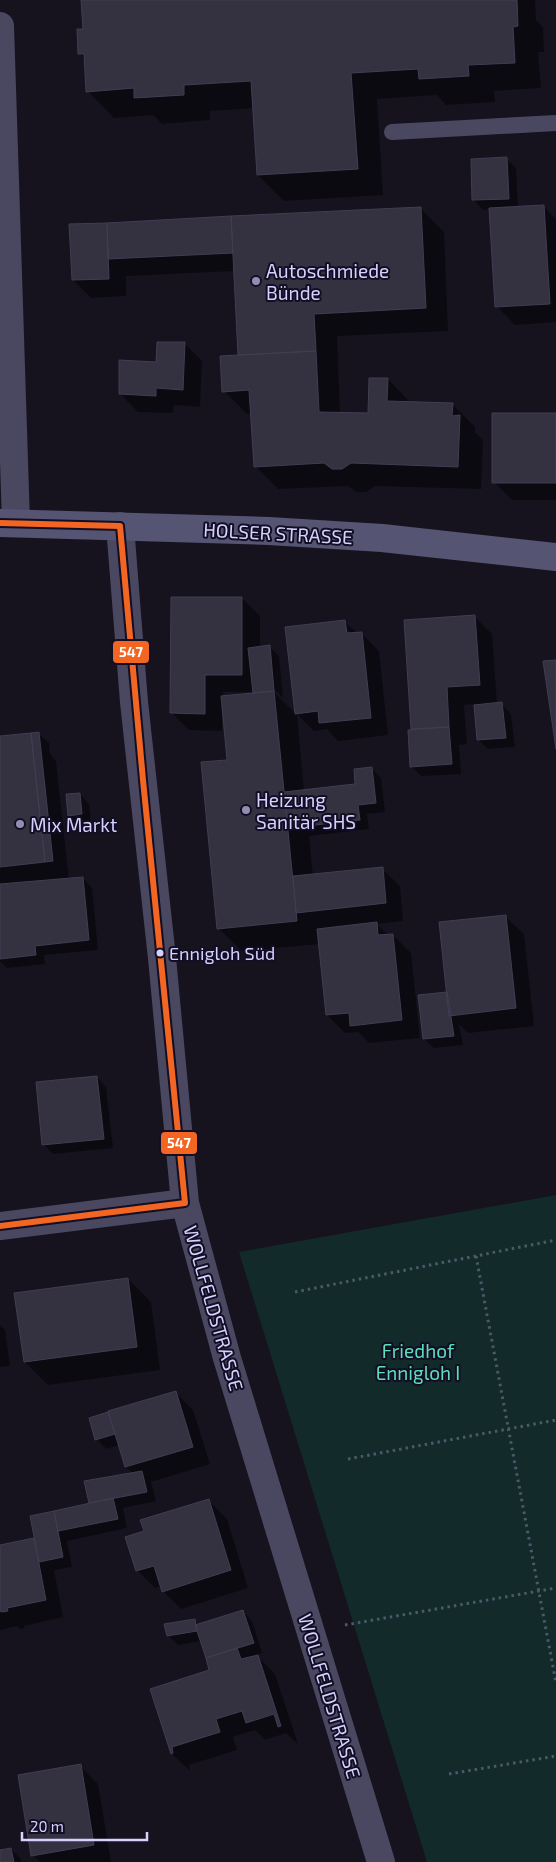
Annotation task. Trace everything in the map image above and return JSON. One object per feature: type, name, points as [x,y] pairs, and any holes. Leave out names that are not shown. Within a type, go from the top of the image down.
[{"type":"main road","name":"HOLSER STRASSE","points":[[8,523],[268,531],[382,538],[556,557]]},
{"type":"street","points":[[0,26],[8,523]]},
{"type":"street","name":"WOLLFELDSTRASSE","points":[[120,526],[134,702],[162,958],[185,1202],[230,1368],[381,1862]]},
{"type":"street","points":[[0,1226],[185,1202]]},
{"type":"lane","points":[[392,132],[556,122]]},
{"type":"path","points":[[296,1292],[556,1240]]},
{"type":"path","points":[[476,1256],[556,1683]]},
{"type":"path","points":[[348,1459],[556,1420]]},
{"type":"path","points":[[310,1631],[556,1588]]},
{"type":"path","points":[[449,1774],[556,1756]]},
{"type":"green space","name":"Friedhof Ennigloh I","points":[[556,1195],[556,1862],[427,1862],[239,1252]]},
{"type":"building","points":[[81,0],[517,0],[518,26],[513,27],[515,63],[468,65],[469,76],[419,79],[418,69],[351,73],[358,169],[257,175],[251,81],[184,85],[184,95],[134,98],[134,88],[86,92],[84,54],[78,54],[77,29],[83,29]]},
{"type":"building","points":[[507,157],[509,199],[472,200],[471,159]]},
{"type":"building","points":[[544,205],[550,304],[495,307],[489,208]]},
{"type":"building","points":[[421,207],[426,308],[314,314],[316,351],[238,355],[231,216]]},
{"type":"building","points":[[231,216],[233,253],[108,259],[107,223]]},
{"type":"building","points":[[107,223],[109,279],[72,280],[69,224]]},
{"type":"building","points":[[157,342],[185,342],[183,390],[156,388],[156,396],[119,394],[119,360],[156,362]]},
{"type":"building","points":[[316,351],[319,412],[368,413],[369,378],[388,378],[387,401],[453,403],[452,416],[460,415],[458,467],[351,463],[342,469],[332,469],[324,463],[254,467],[249,390],[222,392],[220,356]]},
{"type":"building","points":[[492,413],[556,413],[556,483],[492,483]]},
{"type":"building","points":[[171,597],[242,597],[242,675],[205,675],[205,714],[170,713]]},
{"type":"building","points":[[475,615],[480,685],[447,687],[449,727],[411,729],[404,620]]},
{"type":"building","points":[[345,620],[347,633],[362,632],[371,718],[319,723],[318,711],[295,714],[285,627]]},
{"type":"building","points":[[270,645],[274,691],[253,693],[248,648]]},
{"type":"building","points":[[556,660],[556,749],[543,661]]},
{"type":"building","name":"Heizung Sanitär SHS","points":[[274,691],[297,921],[217,929],[201,762],[227,760],[221,696]]},
{"type":"building","points":[[502,702],[506,738],[477,740],[474,705]]},
{"type":"building","points":[[449,727],[452,764],[410,767],[408,730]]},
{"type":"building","points":[[39,732],[53,861],[45,862],[31,733]]},
{"type":"building","name":"Mix Markt","points":[[31,733],[45,862],[0,867],[0,736]]},
{"type":"building","points":[[372,767],[376,803],[358,805],[360,820],[288,828],[284,792],[355,784],[354,769]]},
{"type":"building","points":[[80,793],[82,814],[68,816],[66,794]]},
{"type":"building","points":[[383,867],[386,903],[296,913],[293,876]]},
{"type":"building","points":[[83,877],[89,940],[35,946],[36,955],[0,959],[0,884]]},
{"type":"building","points":[[506,915],[516,1008],[449,1016],[439,922]]},
{"type":"building","points":[[377,922],[378,935],[393,934],[402,1020],[350,1026],[349,1013],[326,1015],[317,929]]},
{"type":"building","points":[[447,992],[454,1036],[423,1039],[418,995]]},
{"type":"building","points":[[97,1076],[104,1139],[42,1145],[36,1082]]},
{"type":"building","points":[[128,1278],[137,1347],[24,1362],[14,1293]]},
{"type":"building","points":[[176,1391],[193,1447],[125,1467],[108,1411]]},
{"type":"building","points":[[108,1412],[115,1434],[95,1440],[89,1418]]},
{"type":"building","points":[[142,1471],[147,1492],[89,1503],[84,1481]]},
{"type":"building","points":[[113,1498],[118,1519],[58,1531],[54,1511]]},
{"type":"building","points":[[209,1499],[231,1570],[162,1592],[154,1566],[136,1571],[125,1537],[144,1531],[140,1520]]},
{"type":"building","points":[[54,1511],[63,1557],[39,1562],[30,1516]]},
{"type":"building","points":[[34,1538],[46,1600],[7,1608],[8,1611],[1,1612],[0,1545]]},
{"type":"building","points":[[243,1610],[254,1643],[206,1658],[195,1625]]},
{"type":"building","points":[[195,1619],[197,1631],[167,1636],[164,1624]]},
{"type":"building","points":[[237,1648],[241,1659],[258,1655],[281,1726],[278,1727],[274,1714],[246,1723],[242,1711],[216,1719],[220,1732],[172,1747],[173,1753],[171,1754],[150,1689],[209,1670],[206,1658]]},
{"type":"building","points":[[81,1764],[94,1845],[31,1856],[18,1775]]},
{"type":"building","points":[[11,1848],[14,1862],[0,1862],[0,1850]]},
{"type":"transit line","name":"547","points":[[0,523],[120,526],[185,1203],[0,1226]]},
{"type":"place","name":"Autoschmiede Bünde","points":[[256,281]]},
{"type":"place","name":"Heizung Sanitär SHS","points":[[246,810]]},
{"type":"place","name":"Mix Markt","points":[[20,824]]},
{"type":"place","name":"Ennigloh Süd","points":[[160,953]]}]
